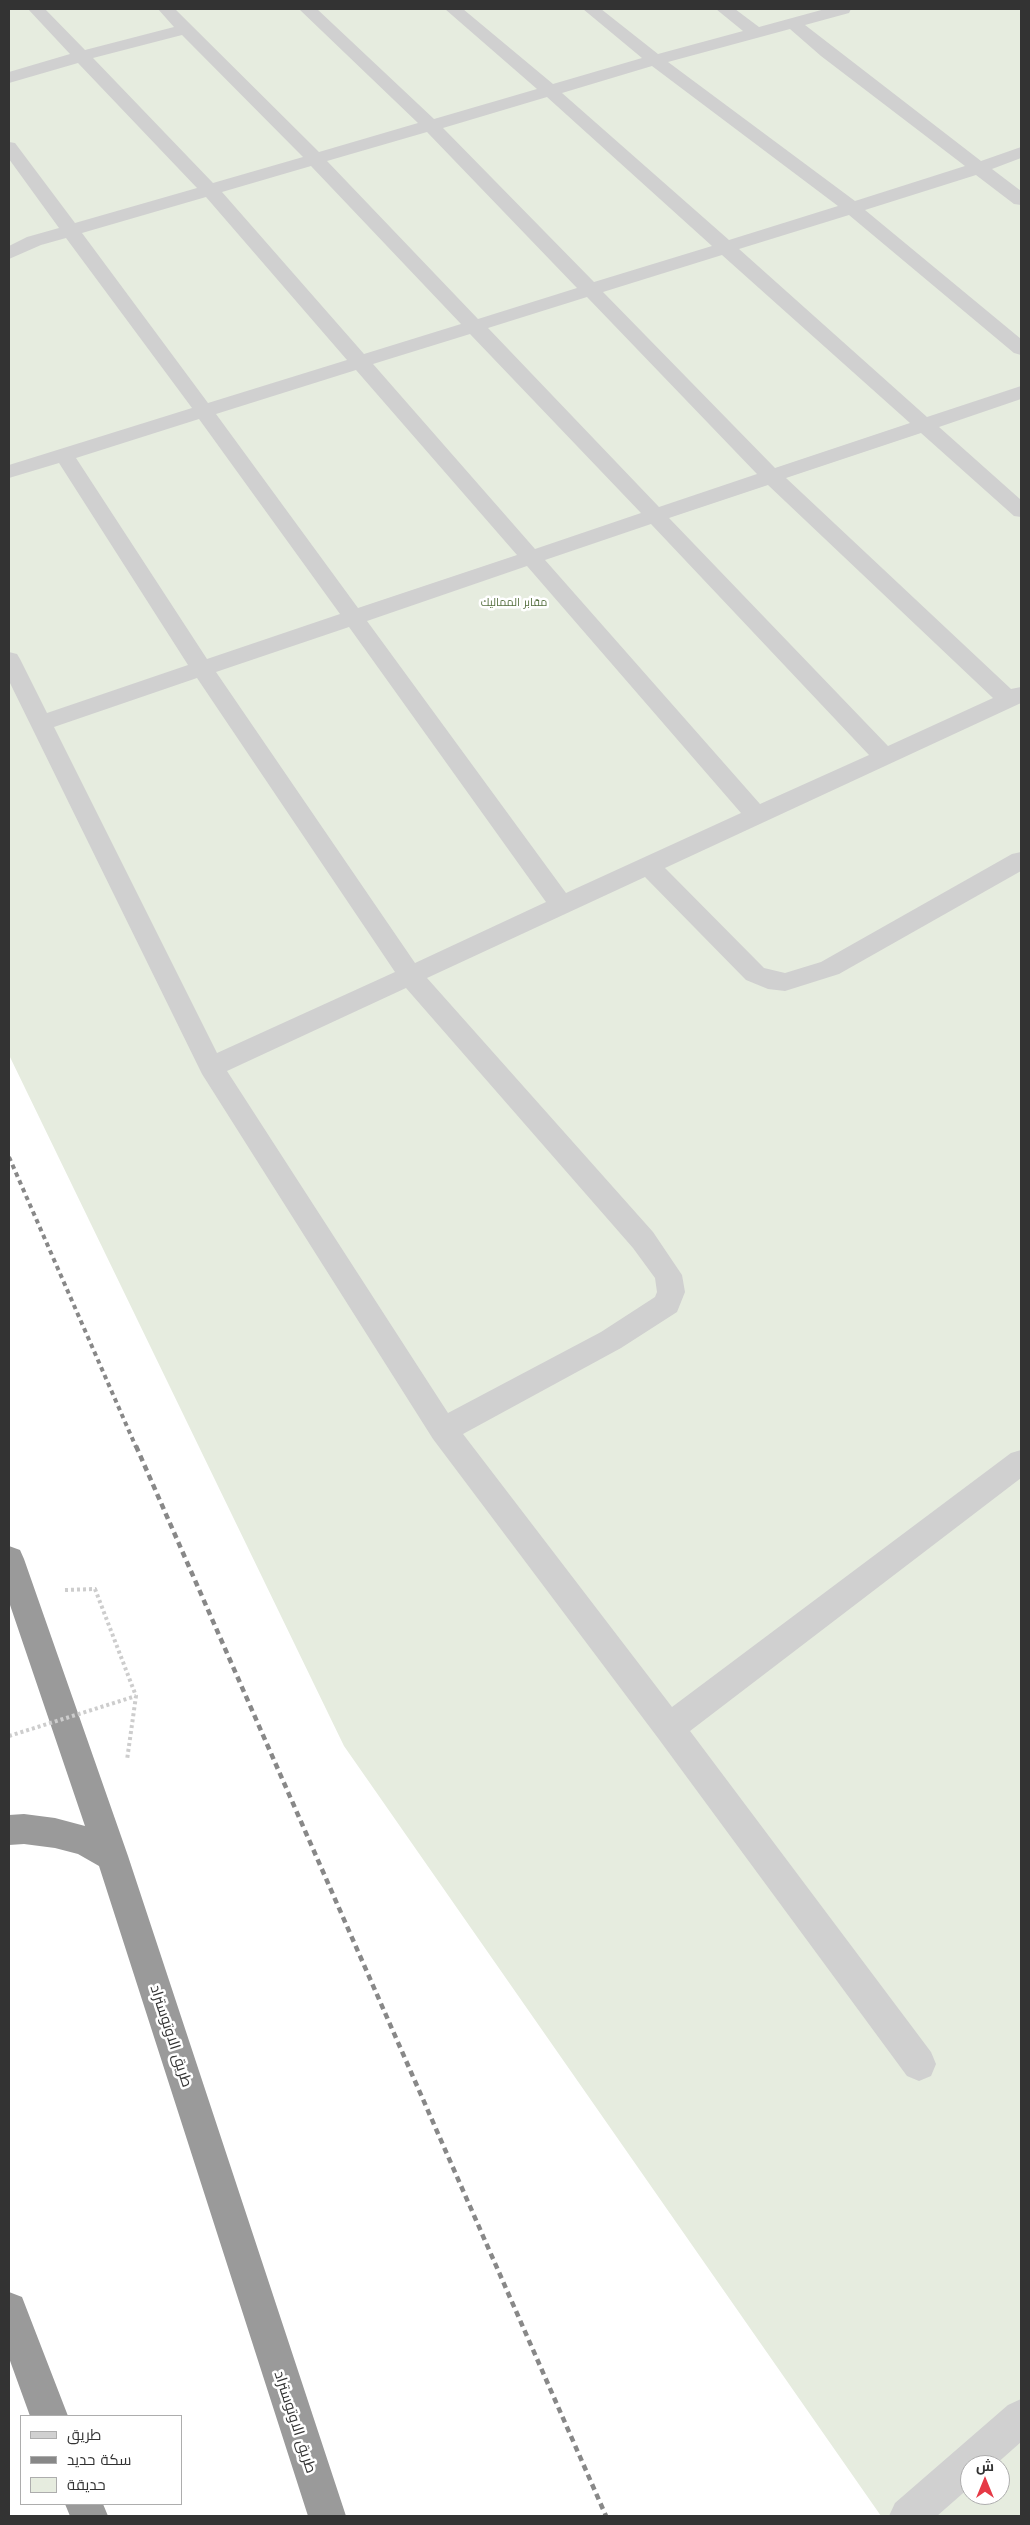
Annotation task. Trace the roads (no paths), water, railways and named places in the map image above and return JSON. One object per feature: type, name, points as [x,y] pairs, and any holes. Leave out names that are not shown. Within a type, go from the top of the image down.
[{"type":"highway","name":"طريق الاوتوستراد","points":[[9,1559],[14,1602],[112,1856],[327,2516]]},
{"type":"highway","points":[[9,1830],[24,1829],[55,1833],[85,1842],[112,1856]]},
{"type":"highway","points":[[9,2310],[49,2415]]},
{"type":"lane","points":[[36,9],[210,190],[756,816]]},
{"type":"lane","points":[[166,9],[315,159],[885,757]]},
{"type":"lane","points":[[211,1067],[1015,697],[771,476],[431,126],[307,9]]},
{"type":"lane","points":[[453,9],[550,91],[1021,511]]},
{"type":"lane","points":[[591,9],[655,60],[852,208],[1021,349]]},
{"type":"lane","points":[[724,9],[757,34]]},
{"type":"lane","points":[[9,253],[34,241],[655,60],[757,34],[843,9]]},
{"type":"lane","points":[[793,23],[827,52],[1021,200]]},
{"type":"lane","points":[[9,78],[81,56],[186,29]]},
{"type":"lane","points":[[9,148],[72,230],[562,906]]},
{"type":"lane","points":[[9,472],[979,168],[1021,152]]},
{"type":"lane","points":[[41,723],[1021,392]]},
{"type":"lane","points":[[64,455],[202,669],[410,975],[643,1240],[668,1275],[671,1292],[667,1304],[611,1340],[443,1430]]},
{"type":"lane","points":[[9,659],[211,1067],[443,1430],[669,1728],[919,2064]]},
{"type":"lane","points":[[648,866],[755,974],[768,980],[785,982],[830,968],[1021,860]]},
{"type":"lane","points":[[669,1728],[1021,1462]]},
{"type":"lane","points":[[908,2516],[1021,2418]]},
{"type":"railway","points":[[9,1157],[136,1447]]},
{"type":"railway","points":[[136,1446],[606,2516]]},
{"type":"park label","name":"مقابر المماليك","points":[[514,603]]}]
